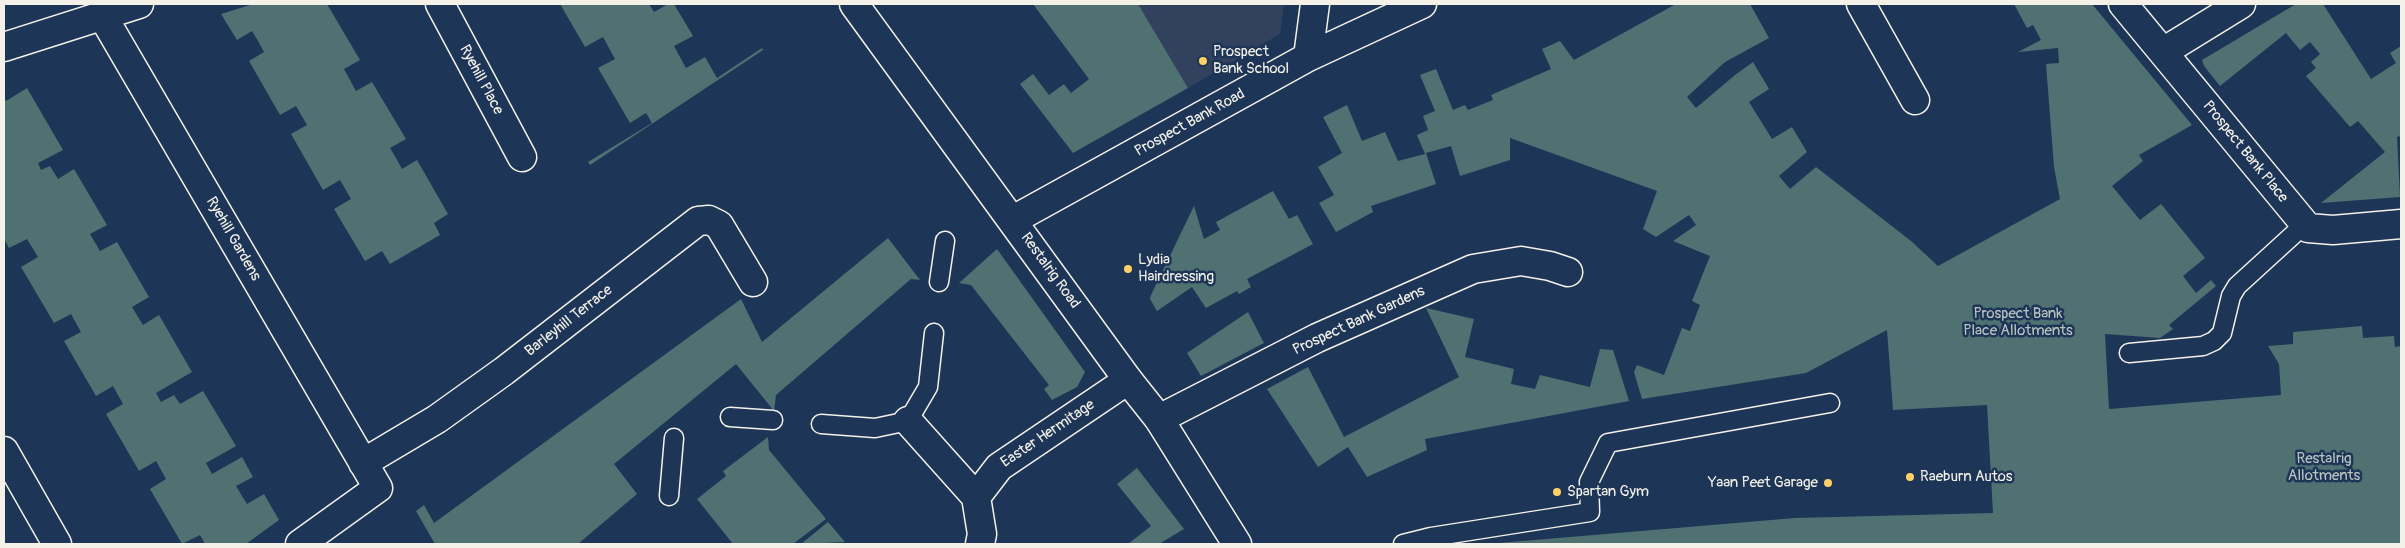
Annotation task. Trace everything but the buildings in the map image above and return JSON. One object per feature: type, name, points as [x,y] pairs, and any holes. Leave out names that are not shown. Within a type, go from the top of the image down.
[{"type":"street","points":[[4,46],[139,4]]},
{"type":"street","name":"Ryehill Place","points":[[440,4],[522,157]]},
{"type":"street","name":"Restalrig Road","points":[[854,4],[1014,220],[1128,380],[1159,418],[1237,544]]},
{"type":"street","points":[[1308,57],[1315,4]]},
{"type":"street","name":"Prospect Bank Road","points":[[1014,220],[1308,57],[1422,4]]},
{"type":"street","points":[[1861,4],[1915,100]]},
{"type":"street","name":"Prospect Bank Place","points":[[2123,4],[2305,224]]},
{"type":"street","points":[[2163,52],[2241,4]]},
{"type":"street","name":"Ryehill Gardens","points":[[102,15],[378,488],[300,544]]},
{"type":"street","name":"Barleyhill Terrace","points":[[363,463],[437,418],[504,371],[700,220],[712,221],[719,225],[753,282]]},
{"type":"street","points":[[2305,224],[2308,228],[2322,230],[2401,224]]},
{"type":"street","name":"Prospect Bank Gardens","points":[[1159,418],[1317,338],[1473,268],[1521,261],[1550,266],[1568,272]]},
{"type":"street","name":"Easter Hermitage","points":[[976,497],[998,467],[1128,380]]},
{"type":"street","points":[[908,421],[976,497],[985,541]]},
{"type":"street","points":[[4,451],[57,544]]},
{"type":"lane","points":[[2129,353],[2203,346],[2214,342],[2222,333],[2226,324],[2231,296],[2237,286],[2305,224]]},
{"type":"lane","points":[[939,282],[945,241]]},
{"type":"lane","points":[[821,424],[875,428],[908,421],[928,386],[934,333]]},
{"type":"lane","points":[[1403,544],[1430,536],[1590,512],[1589,482],[1608,444],[1830,403]]},
{"type":"lane","points":[[730,417],[773,420]]},
{"type":"lane","points":[[669,496],[674,438]]},
{"type":"shaded area","name":"Prospect Bank School","points":[[1138,4],[1284,4],[1280,34],[1188,88]]},
{"type":"green space","points":[[253,4],[327,4],[360,60],[344,69],[356,91],[372,82],[406,139],[390,148],[402,169],[417,160],[448,214],[434,223],[440,235],[390,264],[382,251],[365,261],[334,209],[351,199],[340,180],[323,190],[291,134],[307,125],[296,106],[280,115],[249,61],[264,52],[258,41],[252,31],[237,40],[221,14]]},
{"type":"green space","points":[[560,4],[649,4],[654,12],[668,4],[674,4],[693,36],[674,46],[686,68],[705,57],[717,78],[762,48],[763,50],[590,165],[588,162],[652,123],[646,113],[630,123],[598,68],[615,59],[603,37],[585,47]]},
{"type":"green space","points":[[1033,4],[1138,4],[1188,88],[1073,153],[1020,84],[1033,74],[1049,95],[1064,84],[1071,93],[1089,79]]},
{"type":"green space","points":[[1676,4],[1750,4],[1769,38],[1725,62],[1687,97],[1696,108],[1753,62],[1769,89],[1749,102],[1772,139],[1792,127],[1807,152],[1779,176],[1790,189],[1816,167],[1911,241],[1938,266],[2060,199],[2054,167],[2046,64],[2059,63],[2058,48],[2018,52],[2041,40],[2033,25],[2027,28],[2014,4],[2092,4],[2192,125],[2139,155],[2143,161],[2112,186],[2140,220],[2161,204],[2205,258],[2183,276],[2196,293],[2211,280],[2216,286],[2169,325],[2173,329],[2160,338],[2105,334],[2109,409],[2281,395],[2279,364],[2268,346],[2293,344],[2293,332],[2362,326],[2363,338],[2394,336],[2395,347],[2401,346],[2401,544],[1487,544],[1795,518],[1993,513],[1987,405],[1893,410],[1887,330],[1806,373],[1642,399],[1634,372],[1637,365],[1664,375],[1682,328],[1690,331],[1700,305],[1692,301],[1710,256],[1673,241],[1696,225],[1689,215],[1656,237],[1643,229],[1657,191],[1510,138],[1510,160],[1460,176],[1451,146],[1426,153],[1436,184],[1371,206],[1373,212],[1336,232],[1319,203],[1334,195],[1318,167],[1342,153],[1323,117],[1347,105],[1362,141],[1385,132],[1398,161],[1425,154],[1417,135],[1428,130],[1423,116],[1435,111],[1420,75],[1436,69],[1453,110],[1465,105],[1468,110],[1493,100],[1491,95],[1551,69],[1542,49],[1560,41],[1574,60]]},
{"type":"green space","points":[[2296,4],[2323,4],[2371,79],[2396,63],[2390,53],[2401,46],[2401,136],[2397,137],[2400,197],[2321,203],[2385,152],[2358,121],[2350,127],[2306,76],[2316,68],[2311,62],[2320,54],[2310,42],[2300,50],[2286,33],[2220,86],[2204,66],[2202,60]]},
{"type":"green space","points":[[27,88],[63,150],[38,163],[41,170],[50,166],[58,179],[74,169],[107,225],[90,234],[100,251],[117,242],[149,297],[132,307],[143,325],[159,315],[192,372],[156,393],[161,402],[174,395],[180,404],[203,391],[236,446],[206,463],[212,474],[242,457],[253,477],[236,486],[247,504],[264,494],[279,520],[246,544],[205,544],[200,535],[182,544],[150,489],[166,479],[156,461],[139,471],[106,414],[123,404],[113,386],[96,396],[64,341],[81,332],[71,314],[54,323],[21,267],[38,257],[27,239],[9,248],[4,239],[4,98],[6,101]]},
{"type":"green space","points":[[1273,191],[1289,219],[1297,215],[1313,244],[1247,279],[1251,287],[1239,294],[1237,291],[1206,308],[1192,287],[1157,311],[1150,299],[1151,295],[1194,206],[1204,239],[1220,230],[1216,222]]},
{"type":"green space","points":[[888,238],[920,280],[911,279],[776,395],[774,411],[736,364],[614,464],[637,494],[578,544],[435,544],[416,511],[424,505],[434,523],[741,299],[762,342]]},
{"type":"green space","points":[[997,249],[1085,372],[1077,387],[1052,400],[1044,389],[1049,385],[971,285],[959,283]]},
{"type":"green space","points":[[1426,308],[1474,319],[1465,357],[1514,369],[1511,384],[1535,389],[1540,375],[1590,387],[1600,349],[1613,350],[1629,401],[1425,439],[1427,450],[1367,477],[1348,447],[1318,467],[1267,389],[1308,367],[1344,437],[1459,377]]},
{"type":"green space","points":[[1248,312],[1264,343],[1201,376],[1187,353]]},
{"type":"green space","points":[[768,437],[769,450],[826,519],[793,544],[733,544],[697,499],[726,476],[723,471]]},
{"type":"green space","points":[[1137,468],[1184,529],[1159,544],[1128,544],[1151,526],[1117,484]]},
{"type":"green space","points":[[828,522],[845,542],[801,544]]},
{"type":"place","name":"Prospect Bank School","points":[[1203,61]]},
{"type":"place","name":"Lydia Hairdressing","points":[[1128,269]]},
{"type":"place","name":"Raeburn Autos","points":[[1910,477]]},
{"type":"place","name":"Yaan Peet Garage","points":[[1828,483]]},
{"type":"place","name":"Spartan Gym","points":[[1557,492]]},
{"type":"park label","name":"Prospect Bank Place Allotments","points":[[2018,322]]},
{"type":"park label","name":"Restalrig Allotments","points":[[2324,468]]}]
